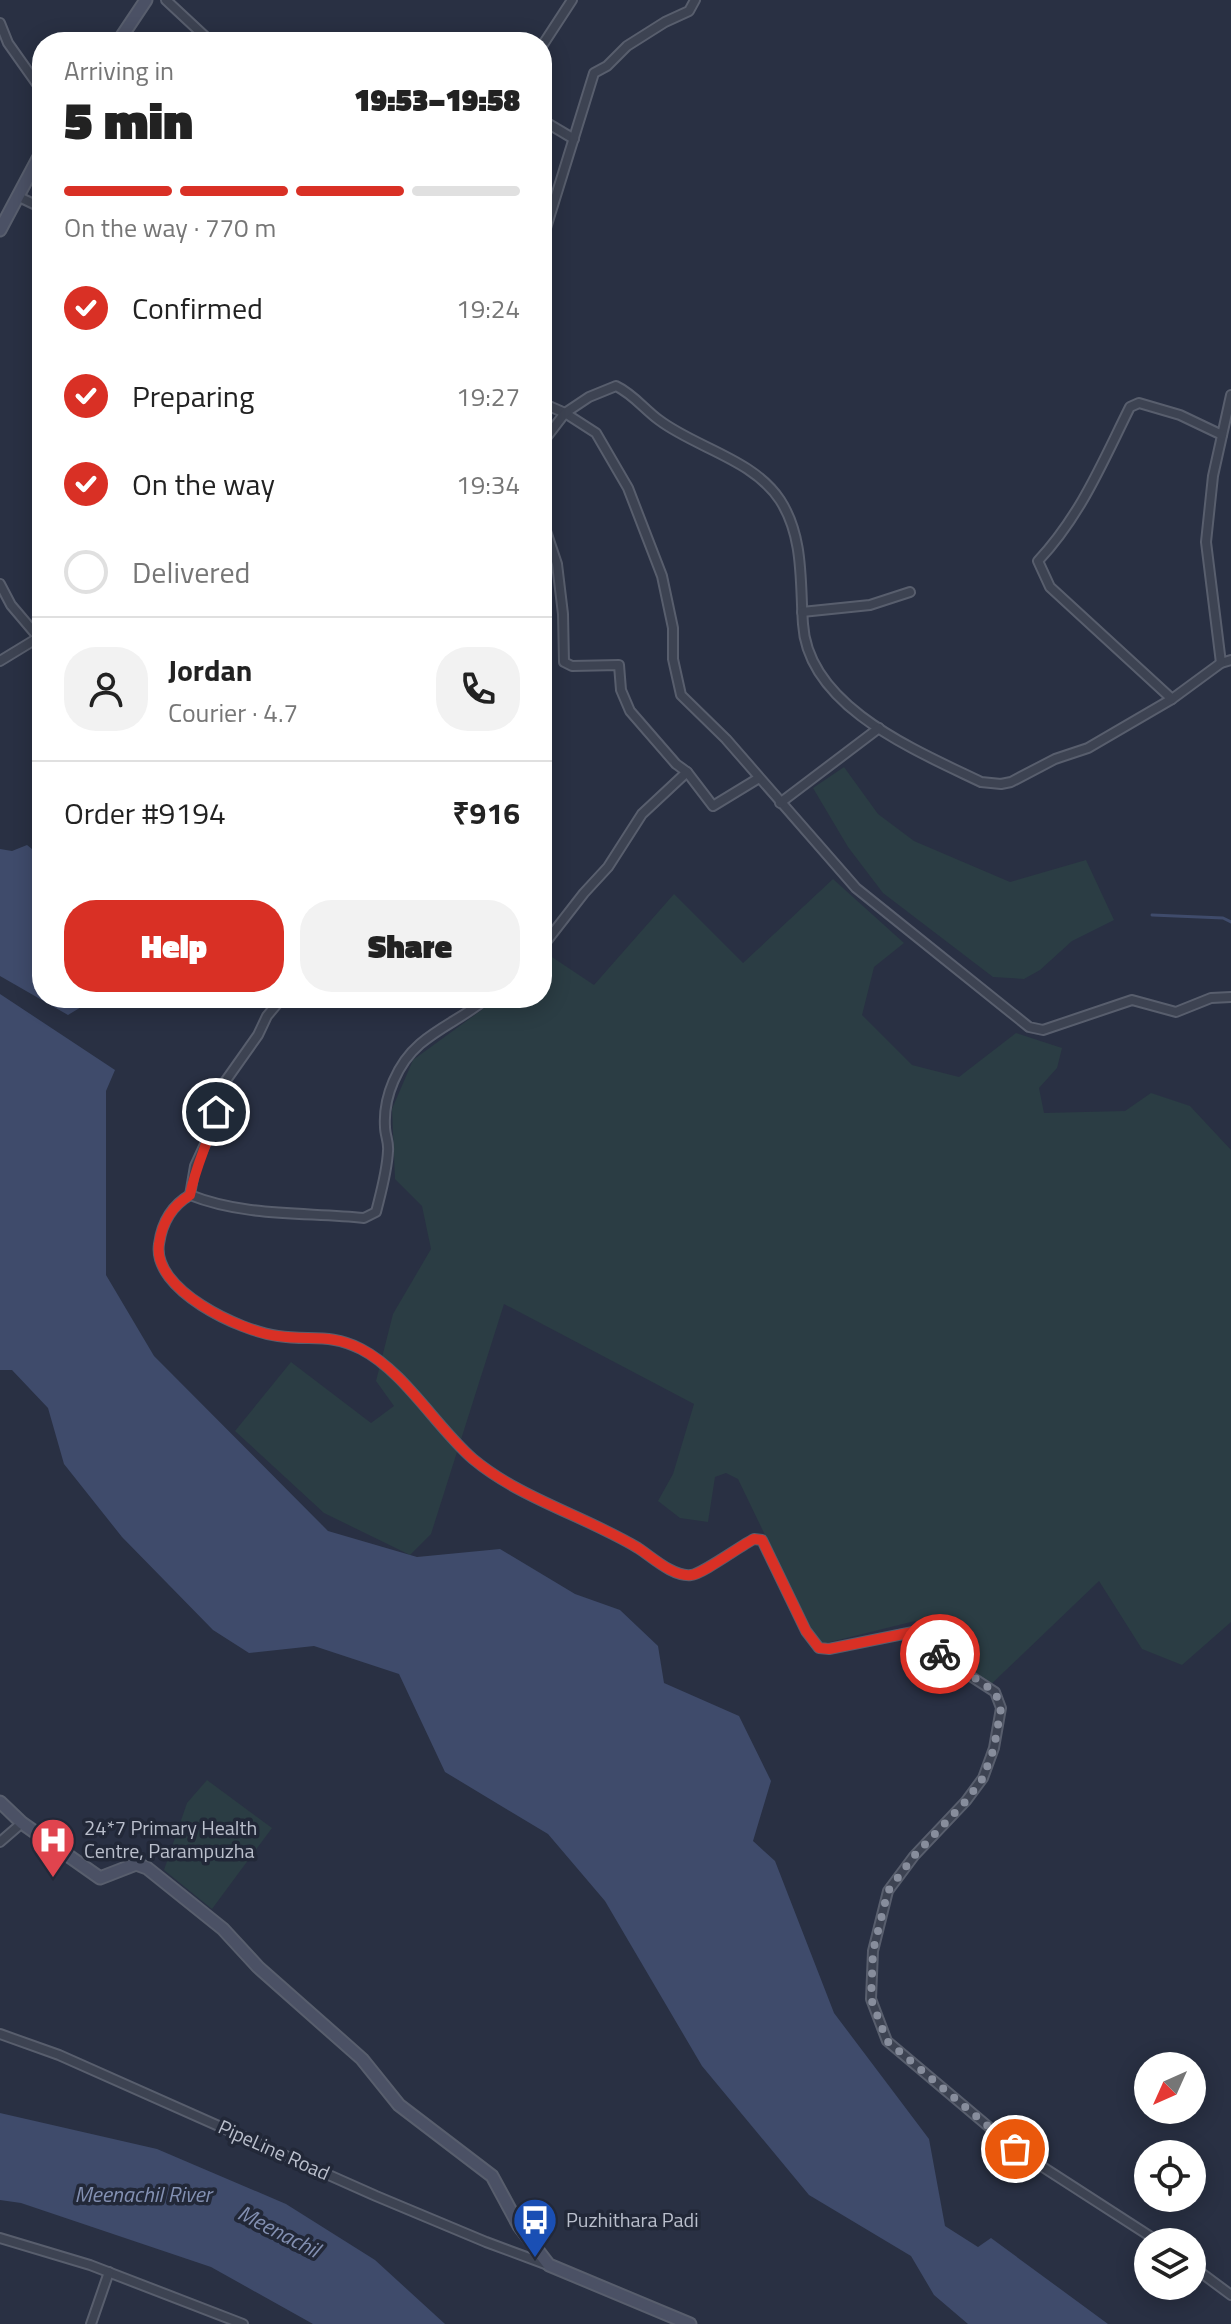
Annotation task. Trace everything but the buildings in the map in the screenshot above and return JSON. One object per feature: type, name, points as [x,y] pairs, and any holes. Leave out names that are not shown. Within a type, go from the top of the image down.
[{"type":"main road","points":[[125,32],[146,0]]},
{"type":"main road","points":[[0,230],[32,169]]},
{"type":"main road","points":[[0,1802],[22,1823],[100,1878],[136,1864],[147,1868],[223,1929],[258,1967],[362,2059],[399,2105],[492,2176],[519,2226],[549,2265],[690,2324]]},
{"type":"street","points":[[166,0],[200,32]]},
{"type":"street","points":[[551,32],[572,0]]},
{"type":"street","points":[[552,209],[594,73],[607,66],[627,46],[689,11],[695,0]]},
{"type":"street","points":[[0,23],[8,43],[32,77]]},
{"type":"street","points":[[552,126],[574,139]]},
{"type":"street","points":[[17,196],[32,203]]},
{"type":"street","points":[[552,430],[565,413],[589,397],[616,386],[660,421],[761,479],[775,493],[791,519],[800,559],[803,629],[820,676],[854,711],[879,728],[981,782],[1001,784],[1020,778],[1055,759],[1088,748],[1172,699],[1221,663],[1231,660]]},
{"type":"street","points":[[1221,663],[1206,542],[1213,476],[1231,395]]},
{"type":"street","points":[[1172,699],[1050,587],[1038,561],[1062,535],[1089,492],[1130,407],[1139,403],[1180,415],[1222,435]]},
{"type":"street","points":[[552,407],[596,433],[628,488],[662,576],[673,628],[673,659],[681,695],[726,739],[856,888],[1029,1027],[1043,1030],[1132,1000],[1176,1012],[1211,998],[1231,997]]},
{"type":"street","points":[[552,549],[557,564],[563,614],[564,662],[572,666],[619,665],[621,690],[630,711],[676,764],[687,772],[713,806],[759,778]]},
{"type":"street","points":[[0,584],[11,605],[32,627]]},
{"type":"street","points":[[802,612],[870,605],[910,592]]},
{"type":"street","points":[[0,661],[32,641]]},
{"type":"street","points":[[780,803],[879,728]]},
{"type":"street","points":[[552,934],[608,867],[642,814],[687,772]]},
{"type":"street","points":[[190,1195],[195,1166],[212,1129],[215,1102],[222,1086],[274,1008]]},
{"type":"street","points":[[190,1195],[204,1201],[265,1213],[364,1218],[376,1212],[389,1146],[385,1127],[387,1102],[395,1077],[420,1043],[472,1008]]},
{"type":"street","points":[[190,1195],[176,1203],[165,1220],[158,1246],[159,1262],[170,1281],[187,1296],[219,1315],[259,1331],[279,1337],[327,1337],[362,1350],[428,1408],[474,1460],[518,1488],[605,1528],[676,1573],[692,1575],[754,1539],[762,1540],[806,1631],[819,1648],[829,1649],[918,1631],[944,1659],[995,1692],[1001,1708],[994,1748],[983,1778],[966,1801],[914,1856],[888,1891],[873,1951],[871,1999],[887,2041],[1015,2149],[1137,2228]]},
{"type":"street","points":[[0,1842],[22,1823]]},
{"type":"street","name":"PipeLine Road","points":[[0,2034],[59,2055],[376,2196],[549,2265]]},
{"type":"street","points":[[0,2238],[109,2272],[243,2324]]},
{"type":"street","points":[[91,2324],[109,2272]]},
{"type":"street","points":[[1206,2276],[1231,2295]]},
{"type":"shaded area","points":[[844,767],[878,814],[914,841],[1010,882],[1086,860],[1114,920],[1072,941],[1040,970],[1024,979],[993,977],[883,893],[848,847],[813,788]]},
{"type":"shaded area","points":[[833,879],[904,943],[874,967],[862,1015],[912,1065],[959,1077],[1016,1033],[1062,1048],[1057,1068],[1039,1088],[1044,1113],[1125,1111],[1151,1093],[1190,1106],[1231,1150],[1231,1622],[1182,1665],[1142,1649],[1099,1581],[984,1691],[915,1621],[818,1645],[738,1479],[726,1473],[715,1477],[708,1522],[680,1518],[658,1501],[673,1474],[694,1404],[504,1304],[431,1534],[410,1555],[324,1513],[235,1431],[291,1362],[371,1423],[394,1406],[376,1381],[393,1314],[431,1249],[422,1206],[395,1179],[392,1109],[413,1060],[484,1008],[552,1008],[552,957],[594,985],[674,894],[743,963]]},
{"type":"shaded area","points":[[207,1780],[272,1828],[212,1909],[164,1870],[187,1803]]},
{"type":"water","points":[[27,845],[32,849],[32,994],[0,976],[0,849],[12,851]]},
{"type":"water","points":[[0,994],[115,1070],[106,1091],[106,1275],[154,1356],[328,1531],[417,1557],[500,1549],[575,1594],[620,1610],[658,1646],[664,1683],[739,1716],[771,1781],[753,1841],[775,1861],[834,2013],[929,2139],[945,2226],[978,2247],[991,2238],[1108,2324],[968,2324],[934,2295],[911,2256],[809,2195],[702,2066],[605,1901],[548,1834],[445,1772],[399,1674],[314,1646],[249,1653],[213,1630],[122,1537],[64,1464],[48,1408],[12,1370],[0,1370]]},
{"type":"water","points":[[56,1008],[80,1008],[68,1015]]},
{"type":"water","name":"Meenachil River","points":[[0,2113],[157,2149],[286,2204],[375,2260],[445,2324],[313,2324],[211,2267],[21,2203],[0,2200]]},
{"type":"waterway","points":[[1152,915],[1223,918],[1231,922]]},
{"type":"way so far","points":[[940,1654],[995,1692],[1001,1708],[994,1748],[983,1778],[966,1801],[914,1856],[888,1891],[873,1951],[871,1999],[887,2041],[1015,2149]]},
{"type":"place","name":"24*7 Primary Health Centre, Parampuzha","points":[[53,1879]]},
{"type":"place","name":"Puzhithara Padi","points":[[535,2259]]},
{"type":"route","points":[[216,1112],[212,1129],[195,1166],[190,1195],[176,1203],[165,1220],[158,1246],[159,1262],[170,1281],[187,1296],[219,1315],[259,1331],[279,1337],[327,1337],[362,1350],[428,1408],[474,1460],[518,1488],[605,1528],[676,1573],[692,1575],[754,1539],[762,1540],[806,1631],[819,1648],[829,1649],[918,1631],[940,1654]]},
{"type":"water label","name":"Meenachil","points":[[279,2231]]}]
